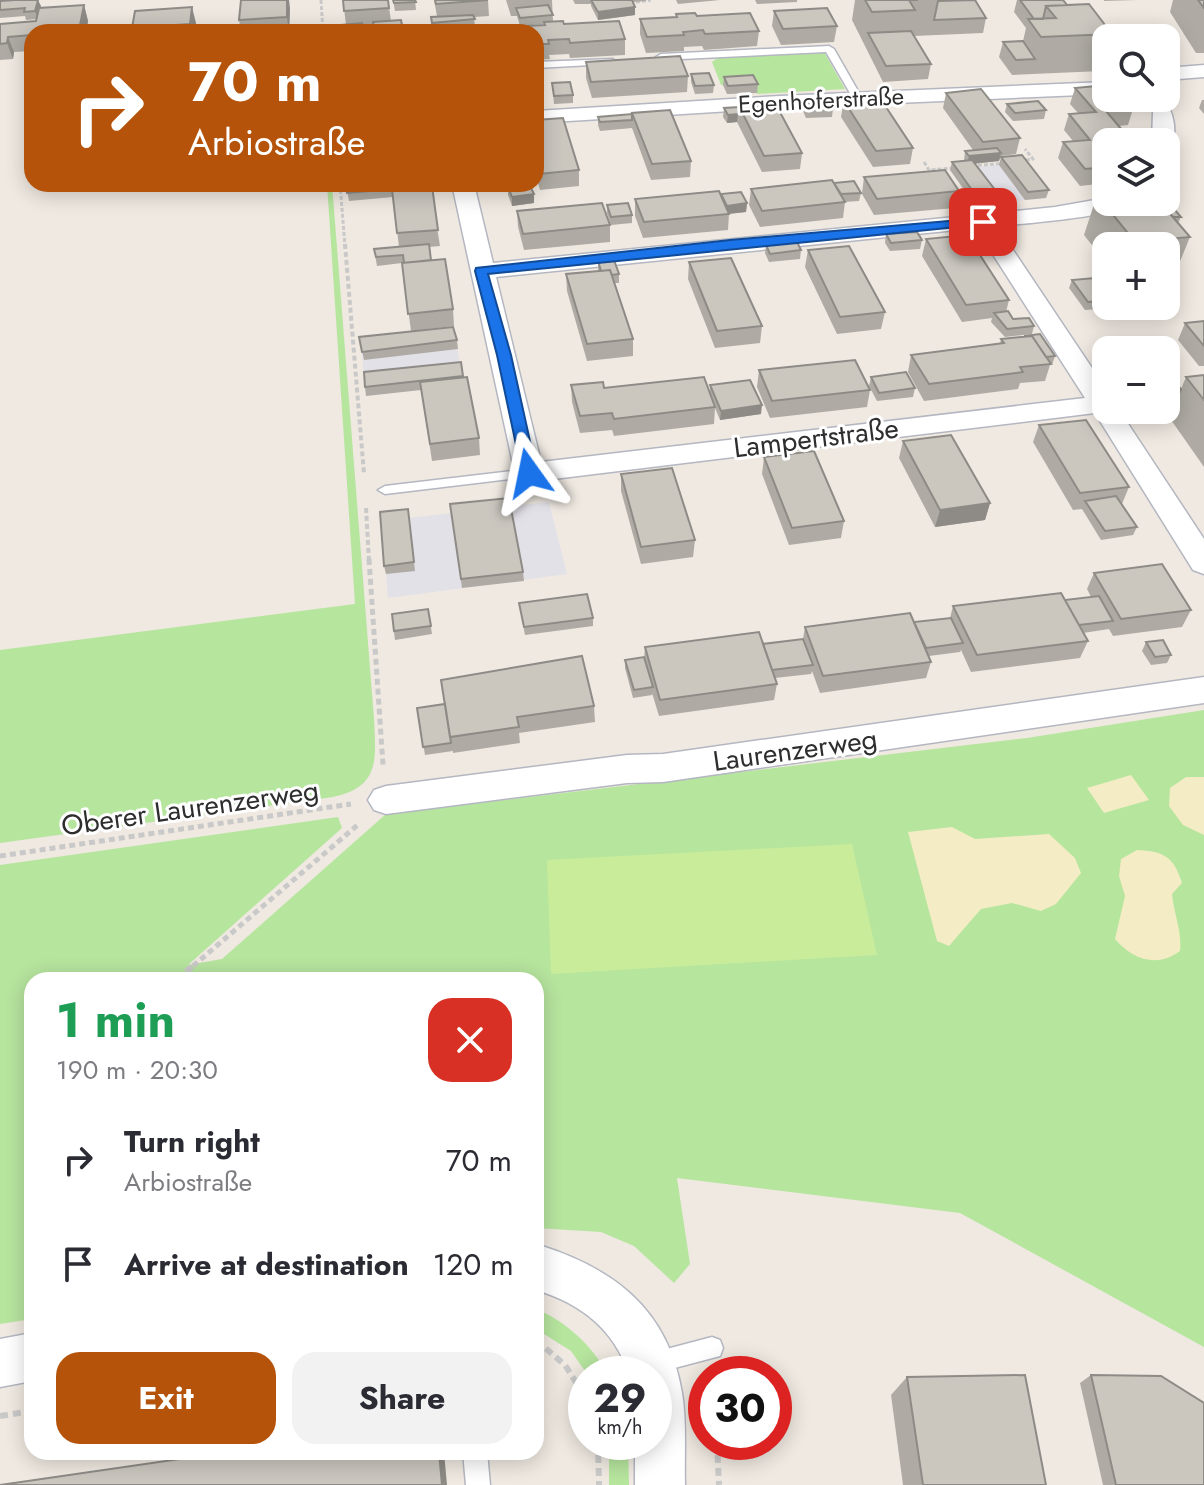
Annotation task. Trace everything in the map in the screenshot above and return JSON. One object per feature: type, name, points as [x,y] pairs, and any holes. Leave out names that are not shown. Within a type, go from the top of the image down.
[{"type":"street","points":[[1180,73],[1204,71]]},
{"type":"street","name":"Egenhoferstraße","points":[[544,115],[567,109],[708,100],[857,98],[1092,89]]},
{"type":"street","points":[[465,192],[529,473]]},
{"type":"street","points":[[481,271],[1092,210]]},
{"type":"street","points":[[983,222],[1092,386]]},
{"type":"street","name":"Lampertstraße","points":[[529,473],[1092,405]]},
{"type":"street","points":[[1117,424],[1204,563]]},
{"type":"street","name":"Laurenzerweg","points":[[374,801],[627,769],[663,768],[1204,690]]},
{"type":"street","points":[[544,1269],[569,1276],[606,1297],[632,1327],[645,1356]]},
{"type":"street","points":[[0,1363],[24,1358]]},
{"type":"street","points":[[659,1460],[660,1485]]},
{"type":"lane","points":[[644,59],[829,49],[857,98]]},
{"type":"lane","points":[[544,64],[629,59]]},
{"type":"lane","points":[[385,490],[529,473]]},
{"type":"lane","points":[[672,1364],[712,1348]]},
{"type":"lane","points":[[476,1460],[478,1485]]},
{"type":"path","points":[[321,0],[322,24]]},
{"type":"path","points":[[626,4],[651,0]]},
{"type":"path","points":[[971,166],[1033,159],[1025,149]]},
{"type":"path","points":[[924,162],[929,170],[957,168]]},
{"type":"path","points":[[354,372],[363,371]]},
{"type":"path","points":[[185,972],[360,824],[374,801]]},
{"type":"path","name":"Oberer Laurenzerweg","points":[[0,856],[374,801]]},
{"type":"path","points":[[544,1345],[554,1351],[568,1368]]},
{"type":"path","points":[[0,1416],[24,1412]]},
{"type":"path","points":[[598,1460],[599,1485]]},
{"type":"path","points":[[718,1460],[719,1485]]},
{"type":"shaded area","points":[[1019,163],[1046,198],[975,205],[950,170]]},
{"type":"shaded area","points":[[455,336],[464,385],[366,396],[361,345]]},
{"type":"shaded area","points":[[549,502],[567,574],[388,598],[382,521]]},
{"type":"green space","points":[[824,52],[845,89],[757,94],[752,83],[721,85],[712,62],[720,56]]},
{"type":"green space","points":[[328,192],[333,192],[374,719],[372,770],[360,786],[333,797],[0,843],[0,650],[355,604]]},
{"type":"green space","points":[[1204,710],[1204,1347],[960,1213],[677,1178],[690,1264],[674,1283],[634,1246],[601,1232],[544,1228],[544,972],[24,972],[24,1320],[0,1324],[0,865],[338,817],[342,828],[188,965],[222,959],[386,814],[1027,738]]},
{"type":"green space","points":[[852,844],[877,955],[551,974],[547,860]]},
{"type":"green space","points":[[544,1313],[558,1320],[595,1356],[574,1356],[544,1334]]},
{"type":"green space","points":[[609,1460],[628,1460],[629,1485],[609,1485]]},
{"type":"sand","points":[[1131,775],[1149,800],[1104,813],[1087,788]]},
{"type":"sand","points":[[1186,777],[1204,777],[1204,835],[1183,825],[1169,806],[1170,788]]},
{"type":"sand","points":[[952,827],[975,839],[1049,834],[1075,858],[1081,873],[1056,904],[1041,911],[1012,903],[981,909],[949,946],[937,941],[908,832]]},
{"type":"sand","points":[[1137,850],[1167,857],[1182,883],[1172,894],[1180,951],[1163,959],[1137,957],[1115,939],[1125,896],[1119,876],[1121,859]]},
{"type":"building","points":[[38,0],[35,11],[24,12],[25,8],[0,10],[0,1]]},
{"type":"building","points":[[241,0],[287,0],[287,17],[239,20]]},
{"type":"building","points":[[343,0],[388,0],[389,8],[344,11]]},
{"type":"building","points":[[393,0],[415,0],[416,2],[394,3]]},
{"type":"building","points":[[435,0],[488,0],[436,4]]},
{"type":"building","points":[[591,0],[632,0],[635,7],[598,12]]},
{"type":"building","points":[[865,0],[909,0],[915,10],[872,12]]},
{"type":"building","points":[[975,0],[986,18],[934,20],[938,1]]},
{"type":"building","points":[[1020,0],[1063,0],[1067,5],[1046,6],[1043,19],[1034,19]]},
{"type":"building","points":[[1089,4],[1104,24],[1092,24],[1092,35],[1041,37],[1028,19],[1056,18],[1046,6]]},
{"type":"building","points":[[84,5],[80,24],[24,24],[24,36],[8,37],[7,43],[0,44],[0,24],[36,21],[39,8]]},
{"type":"building","points":[[548,5],[553,15],[520,18],[516,8]]},
{"type":"building","points":[[192,7],[190,24],[133,24],[135,11]]},
{"type":"building","points":[[827,8],[837,26],[783,29],[774,11]]},
{"type":"building","points":[[695,13],[697,16],[750,13],[759,31],[705,34],[703,30],[683,32],[684,35],[647,37],[640,19]]},
{"type":"building","points":[[473,15],[475,19],[432,23],[431,17]]},
{"type":"building","points":[[401,20],[402,24],[373,24]]},
{"type":"building","points":[[619,21],[625,39],[570,43],[569,39],[548,40],[549,44],[544,44],[544,22]]},
{"type":"building","points":[[911,31],[931,64],[886,66],[868,33]]},
{"type":"building","points":[[1023,41],[1035,59],[1016,60],[1003,42]]},
{"type":"building","points":[[680,56],[688,76],[591,82],[586,62]]},
{"type":"building","points":[[709,73],[714,85],[695,86],[691,74]]},
{"type":"building","points":[[753,75],[758,84],[728,86],[724,77]]},
{"type":"building","points":[[570,82],[573,95],[554,96],[552,83]]},
{"type":"building","points":[[1092,86],[1092,107],[1075,88]]},
{"type":"building","points":[[981,89],[1020,138],[983,142],[946,93]]},
{"type":"building","points":[[880,98],[913,148],[876,151],[844,101]]},
{"type":"building","points":[[1038,101],[1046,110],[1015,113],[1007,104]]},
{"type":"building","points":[[830,102],[833,109],[807,110],[804,103]]},
{"type":"building","points":[[775,103],[802,153],[764,156],[739,106]]},
{"type":"building","points":[[739,107],[738,114],[728,115],[724,108]]},
{"type":"building","points":[[670,110],[691,161],[652,164],[632,113]]},
{"type":"building","points":[[1107,112],[1120,128],[1092,128],[1092,168],[1085,169],[1063,142],[1090,140],[1069,114]]},
{"type":"building","points":[[632,114],[632,120],[600,122],[598,117]]},
{"type":"building","points":[[563,118],[579,170],[544,174],[544,119]]},
{"type":"building","points":[[997,148],[1001,153],[969,156],[965,151]]},
{"type":"building","points":[[1022,155],[1049,190],[1028,192],[1001,157]]},
{"type":"building","points":[[972,160],[999,195],[977,197],[952,162]]},
{"type":"building","points":[[945,170],[959,191],[877,199],[864,177]]},
{"type":"building","points":[[832,180],[845,202],[762,211],[751,189]]},
{"type":"building","points":[[854,181],[861,193],[841,194],[834,183]]},
{"type":"building","points":[[719,191],[729,214],[644,222],[635,199]]},
{"type":"building","points":[[392,192],[433,192],[438,230],[397,233]]},
{"type":"building","points":[[510,192],[534,194],[512,197]]},
{"type":"building","points":[[741,192],[747,203],[727,206],[721,194]]},
{"type":"building","points":[[602,203],[610,225],[523,234],[517,211]]},
{"type":"building","points":[[628,203],[632,215],[611,217],[607,205]]},
{"type":"building","points":[[1114,216],[1172,216],[1190,237],[1180,238],[1180,232],[1127,232]]},
{"type":"building","points":[[917,232],[922,240],[891,243],[886,234]]},
{"type":"building","points":[[967,235],[1009,300],[966,305],[926,239]]},
{"type":"building","points":[[797,242],[801,250],[770,254],[766,245]]},
{"type":"building","points":[[429,244],[431,260],[404,263],[403,255],[376,257],[374,249]]},
{"type":"building","points":[[849,246],[885,312],[840,317],[808,250]]},
{"type":"building","points":[[731,258],[762,326],[717,331],[689,262]]},
{"type":"building","points":[[445,259],[453,309],[408,314],[402,263]]},
{"type":"building","points":[[614,260],[619,274],[612,275],[610,270],[601,271],[598,261]]},
{"type":"building","points":[[610,270],[633,339],[587,344],[566,274]]},
{"type":"building","points":[[1092,278],[1092,302],[1088,302],[1072,280]]},
{"type":"building","points":[[1008,311],[1013,319],[1029,318],[1034,326],[1007,329],[994,313]]},
{"type":"building","points":[[1204,321],[1204,346],[1185,323]]},
{"type":"building","points":[[453,327],[457,340],[362,352],[359,337]]},
{"type":"building","points":[[1040,334],[1055,356],[1046,357],[1032,336],[1024,336]]},
{"type":"building","points":[[1032,336],[1051,364],[1020,367],[1023,372],[929,384],[911,355],[1004,343],[1001,339]]},
{"type":"building","points":[[855,360],[870,390],[772,401],[759,370]]},
{"type":"building","points":[[461,362],[463,376],[365,387],[364,372]]},
{"type":"building","points":[[906,372],[915,388],[879,393],[871,377]]},
{"type":"building","points":[[1204,375],[1204,400],[1186,377]]},
{"type":"building","points":[[467,377],[479,438],[430,444],[420,382]]},
{"type":"building","points":[[704,377],[715,407],[614,419],[612,413],[580,416],[571,385],[603,382],[604,388]]},
{"type":"building","points":[[750,380],[762,405],[721,411],[710,385]]},
{"type":"building","points":[[1086,420],[1129,487],[1080,493],[1039,425]]},
{"type":"building","points":[[951,435],[990,503],[940,510],[903,441]]},
{"type":"building","points":[[814,451],[844,521],[792,528],[764,457]]},
{"type":"building","points":[[672,468],[695,540],[641,547],[621,474]]},
{"type":"building","points":[[1116,496],[1137,527],[1105,531],[1085,501]]},
{"type":"building","points":[[509,498],[523,572],[461,579],[450,504]]},
{"type":"building","points":[[408,509],[414,562],[384,566],[380,512]]},
{"type":"building","points":[[1162,564],[1191,610],[1121,619],[1094,573]]},
{"type":"building","points":[[1061,593],[1088,641],[977,655],[953,606]]},
{"type":"building","points":[[587,594],[593,618],[524,627],[519,603]]},
{"type":"building","points":[[1099,596],[1113,621],[1079,625],[1065,600]]},
{"type":"building","points":[[428,609],[431,626],[394,631],[392,614]]},
{"type":"building","points":[[910,613],[931,662],[823,676],[805,627]]},
{"type":"building","points":[[951,618],[963,643],[926,648],[914,622]]},
{"type":"building","points":[[759,632],[777,684],[660,700],[645,647]]},
{"type":"building","points":[[803,639],[813,665],[772,670],[763,644]]},
{"type":"building","points":[[1163,640],[1171,655],[1155,657],[1146,642]]},
{"type":"building","points":[[582,656],[594,706],[517,717],[519,727],[450,737],[441,680]]},
{"type":"building","points":[[644,657],[653,687],[634,690],[625,660]]},
{"type":"building","points":[[445,704],[451,743],[423,747],[417,708]]},
{"type":"building","points":[[1025,1375],[1046,1485],[923,1485],[907,1377]]},
{"type":"building","points":[[1091,1375],[1161,1376],[1204,1403],[1204,1485],[1116,1485]]},
{"type":"building","points":[[173,1460],[440,1460],[442,1485],[0,1485]]},
{"type":"route","points":[[529,473],[504,355],[481,271],[730,244],[983,222]]}]
